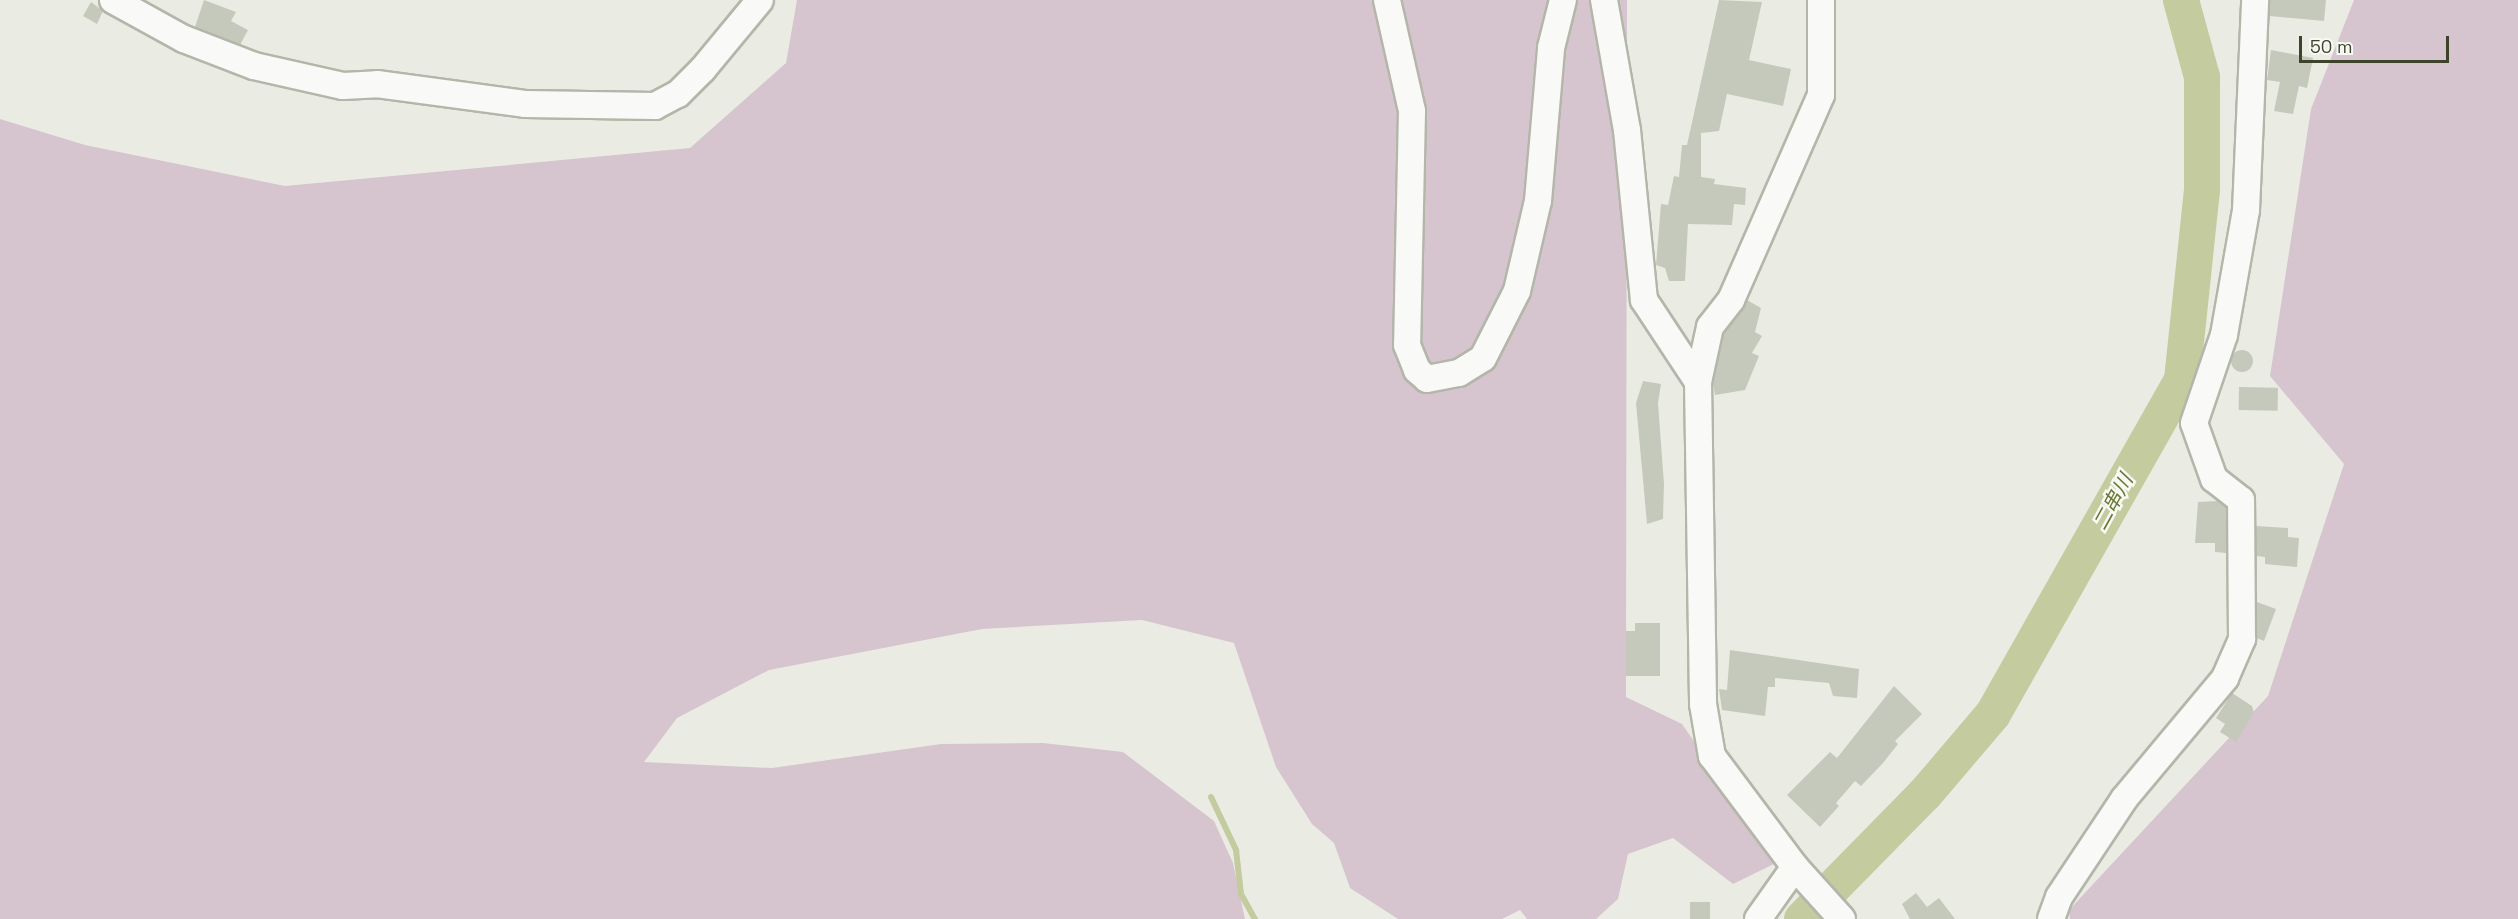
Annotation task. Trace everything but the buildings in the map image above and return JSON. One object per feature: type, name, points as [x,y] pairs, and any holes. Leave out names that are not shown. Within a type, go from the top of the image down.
[{"type":"street","points":[[113,0],[184,39],[244,62],[343,86],[377,84],[525,104],[656,106],[678,94],[695,77],[760,0]]},
{"type":"street","points":[[1387,0],[1412,111],[1407,345],[1417,370],[1427,379],[1442,379],[1483,358],[1516,291],[1538,201],[1551,48],[1563,0]]},
{"type":"street","points":[[1604,0],[1627,130],[1644,300],[1698,382]]},
{"type":"street","points":[[1821,0],[1821,95],[1731,300],[1710,327],[1698,382],[1703,704],[1712,756],[1795,867],[1842,919]]},
{"type":"street","points":[[2051,919],[2059,897],[2124,799],[2225,678],[2242,639],[2241,500],[2214,478],[2194,423],[2224,335],[2246,210],[2255,0]]},
{"type":"street","points":[[1758,919],[1795,867]]},
{"type":"shaded area","points":[[797,0],[1627,0],[1626,697],[1682,724],[1778,862],[1733,884],[1673,838],[1628,854],[1618,899],[1596,919],[1527,919],[1520,910],[1502,919],[1398,919],[1350,888],[1334,843],[1312,824],[1276,767],[1234,643],[1142,620],[982,629],[769,670],[677,718],[644,762],[772,768],[941,744],[1043,743],[1123,752],[1214,821],[1233,863],[1245,919],[0,919],[0,119],[85,145],[285,186],[690,148],[786,63]]},
{"type":"shaded area","points":[[2354,0],[2518,0],[2518,919],[2070,919],[2069,910],[2268,696],[2344,464],[2270,376],[2311,109]]},
{"type":"waterway","name":"二串川","points":[[1802,919],[1925,794],[1993,714],[2182,380],[2202,189],[2202,77],[2181,0]]},
{"type":"waterway","points":[[1211,797],[1236,850],[1241,894],[1255,919]]}]
